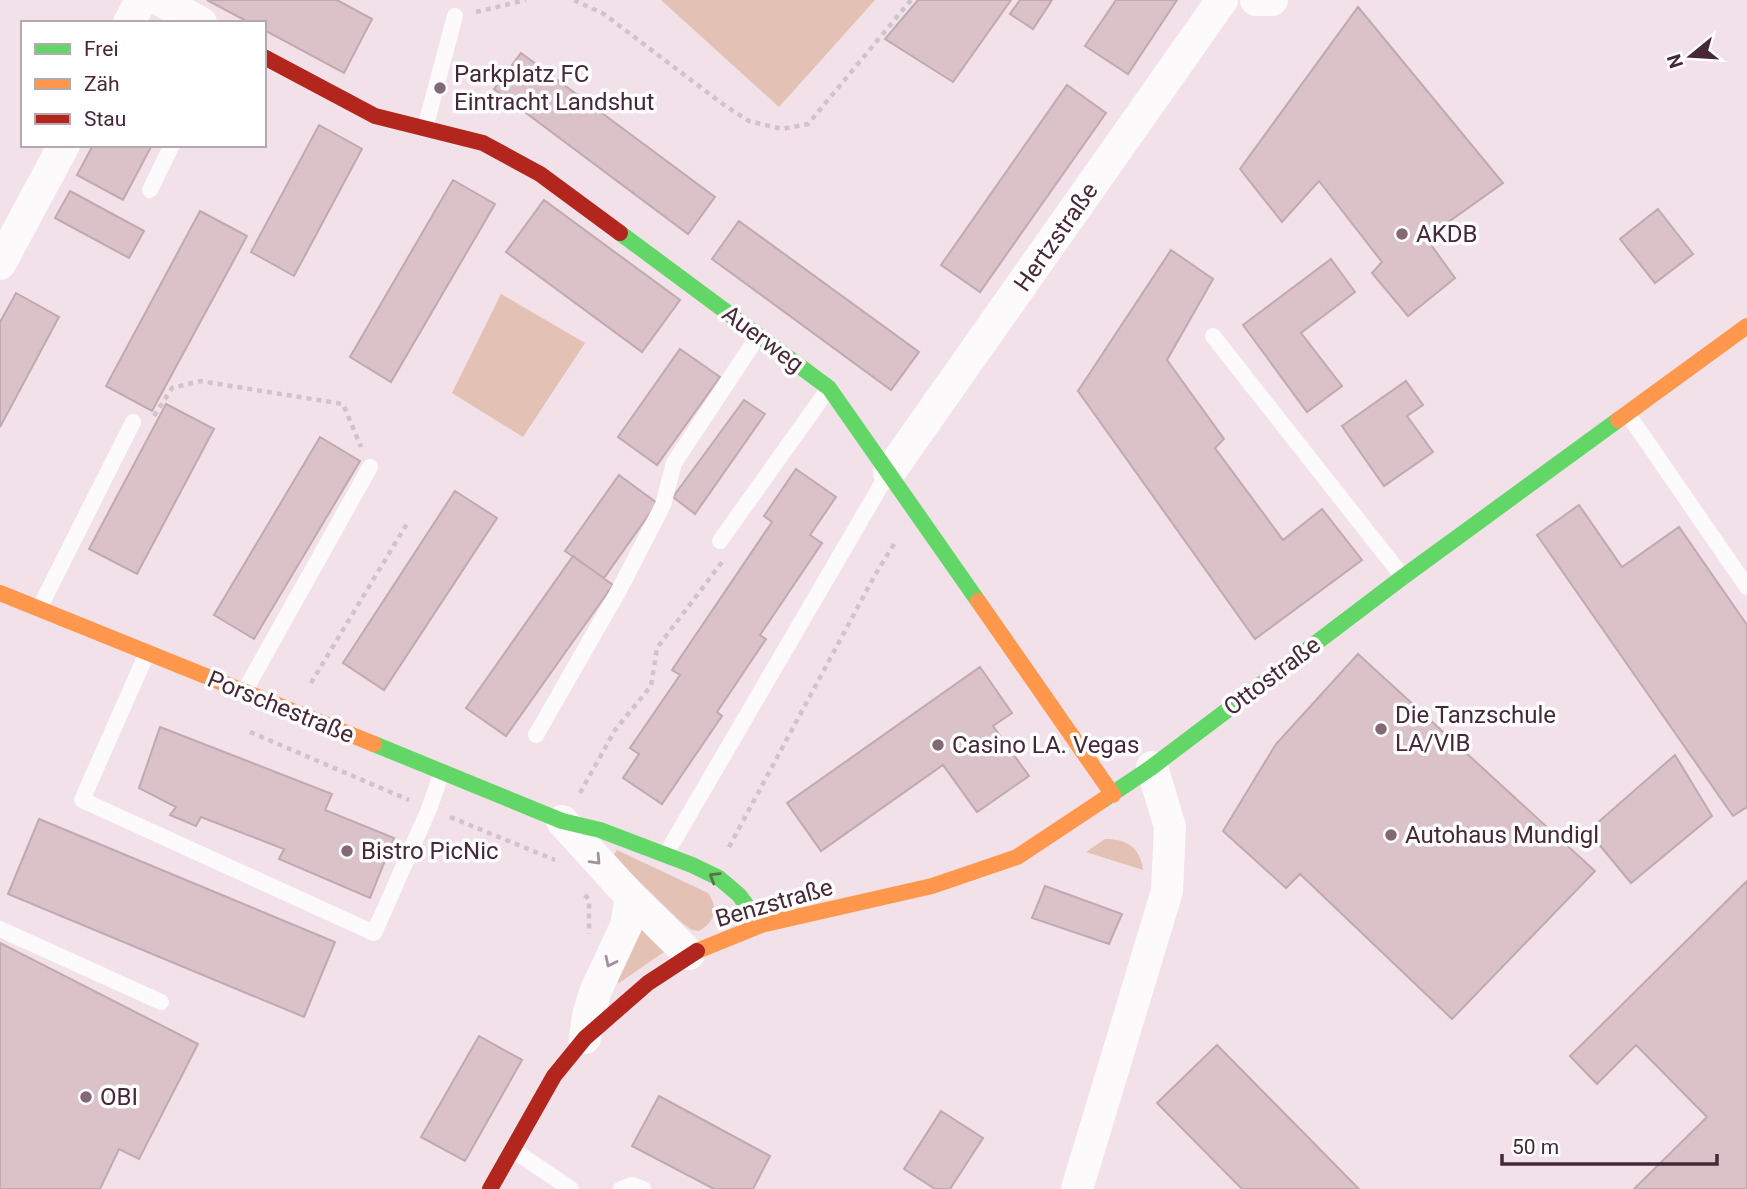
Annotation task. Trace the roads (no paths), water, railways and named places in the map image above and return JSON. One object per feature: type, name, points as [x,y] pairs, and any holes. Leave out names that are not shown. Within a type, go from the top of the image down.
[{"type":"street","points":[[130,21],[141,0]]},
{"type":"street","points":[[160,0],[197,21]]},
{"type":"street","name":"Hertzstraße","points":[[888,473],[1222,0]]},
{"type":"street","points":[[1256,0],[1272,0]]},
{"type":"street","name":"Auerweg","points":[[266,58],[375,116],[483,143],[540,174],[829,388],[1113,795]]},
{"type":"street","points":[[0,264],[63,147]]},
{"type":"street","name":"Ottostraße","points":[[1152,767],[1404,577],[1747,326]]},
{"type":"street","name":"Porschestraße","points":[[0,593],[562,821],[600,830],[665,855],[713,876],[739,895],[761,925]]},
{"type":"street","points":[[1077,1189],[1167,891],[1170,827],[1152,767]]},
{"type":"street","name":"Benzstraße","points":[[490,1189],[554,1076],[585,1038],[648,983],[689,954],[761,925],[932,886],[1017,857],[1152,767]]},
{"type":"street","name":"Porschestraße","points":[[562,821],[631,897],[689,954]]},
{"type":"street","points":[[585,1038],[596,990],[626,926],[631,897]]},
{"type":"lane","points":[[425,128],[455,16]]},
{"type":"lane","points":[[150,190],[171,147]]},
{"type":"lane","points":[[536,735],[618,592],[663,505],[674,463],[758,336]]},
{"type":"lane","points":[[1213,336],[1404,577]]},
{"type":"lane","points":[[720,541],[829,388]]},
{"type":"lane","points":[[1627,413],[1747,587]]},
{"type":"lane","points":[[39,609],[133,422]]},
{"type":"lane","points":[[244,692],[370,467]]},
{"type":"lane","points":[[665,855],[888,473]]},
{"type":"lane","points":[[147,653],[82,800],[374,933],[429,809],[442,772]]},
{"type":"lane","points":[[0,929],[161,1002]]},
{"type":"lane","points":[[513,1150],[571,1189]]},
{"type":"lane","points":[[621,1189],[632,1185],[643,1189]]},
{"type":"place","name":"Parkplatz FC Eintracht Landshut","points":[[440,88]]},
{"type":"place","name":"AKDB","points":[[1402,234]]},
{"type":"place","name":"Die Tanzschule LA/VIB","points":[[1381,729]]},
{"type":"place","name":"Casino LA. Vegas","points":[[938,745]]},
{"type":"place","name":"Autohaus Mundigl","points":[[1391,835]]},
{"type":"place","name":"Bistro PicNic","points":[[347,851]]},
{"type":"place","name":"OBI","points":[[86,1097]]}]
